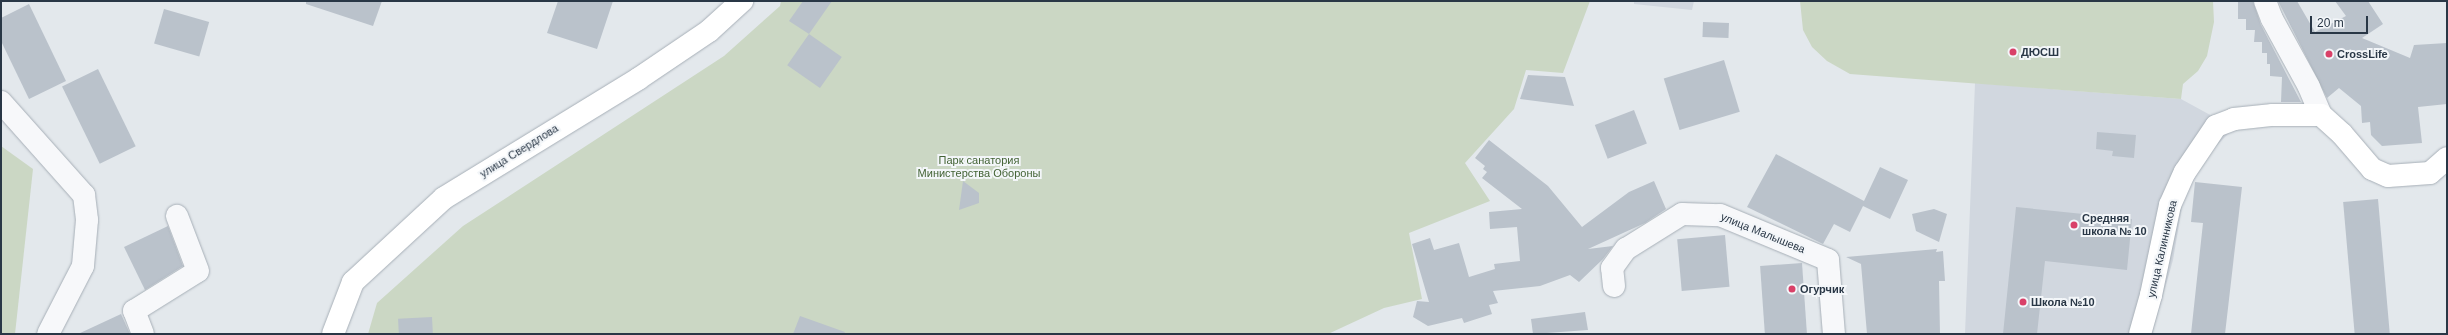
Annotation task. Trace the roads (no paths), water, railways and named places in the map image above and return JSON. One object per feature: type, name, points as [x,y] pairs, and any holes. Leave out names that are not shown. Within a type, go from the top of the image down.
[{"type":"main road","name":"улица Свердлова","points":[[333,334],[353,282],[444,198],[638,79],[709,31],[742,1]]},
{"type":"main road","points":[[2320,115],[2342,134],[2372,169],[2388,176],[2430,173],[2447,158]]},
{"type":"main road","name":"улица Калинникова","points":[[2140,334],[2151,295],[2170,205],[2185,172],[2216,126],[2234,119],[2260,116],[2320,115]]},
{"type":"street","points":[[2266,1],[2320,115]]},
{"type":"street","points":[[1,102],[84,195],[87,220],[83,266],[48,334]]},
{"type":"street","name":"улица Малышева","points":[[1614,286],[1612,268],[1626,249],[1682,214],[1720,215],[1828,260],[1834,334]]},
{"type":"street","points":[[143,334],[134,311],[198,271],[177,216]]},
{"type":"place","name":"ДЮСШ","points":[[2013,52]]},
{"type":"place","name":"CrossLife","points":[[2329,54]]},
{"type":"place","name":"Средняя школа № 10","points":[[2074,225]]},
{"type":"place","name":"Огурчик","points":[[1792,289]]},
{"type":"place","name":"Школа №10","points":[[2023,302]]},
{"type":"park label","name":"Парк санатория Министерства Обороны","points":[[979,167]]}]
